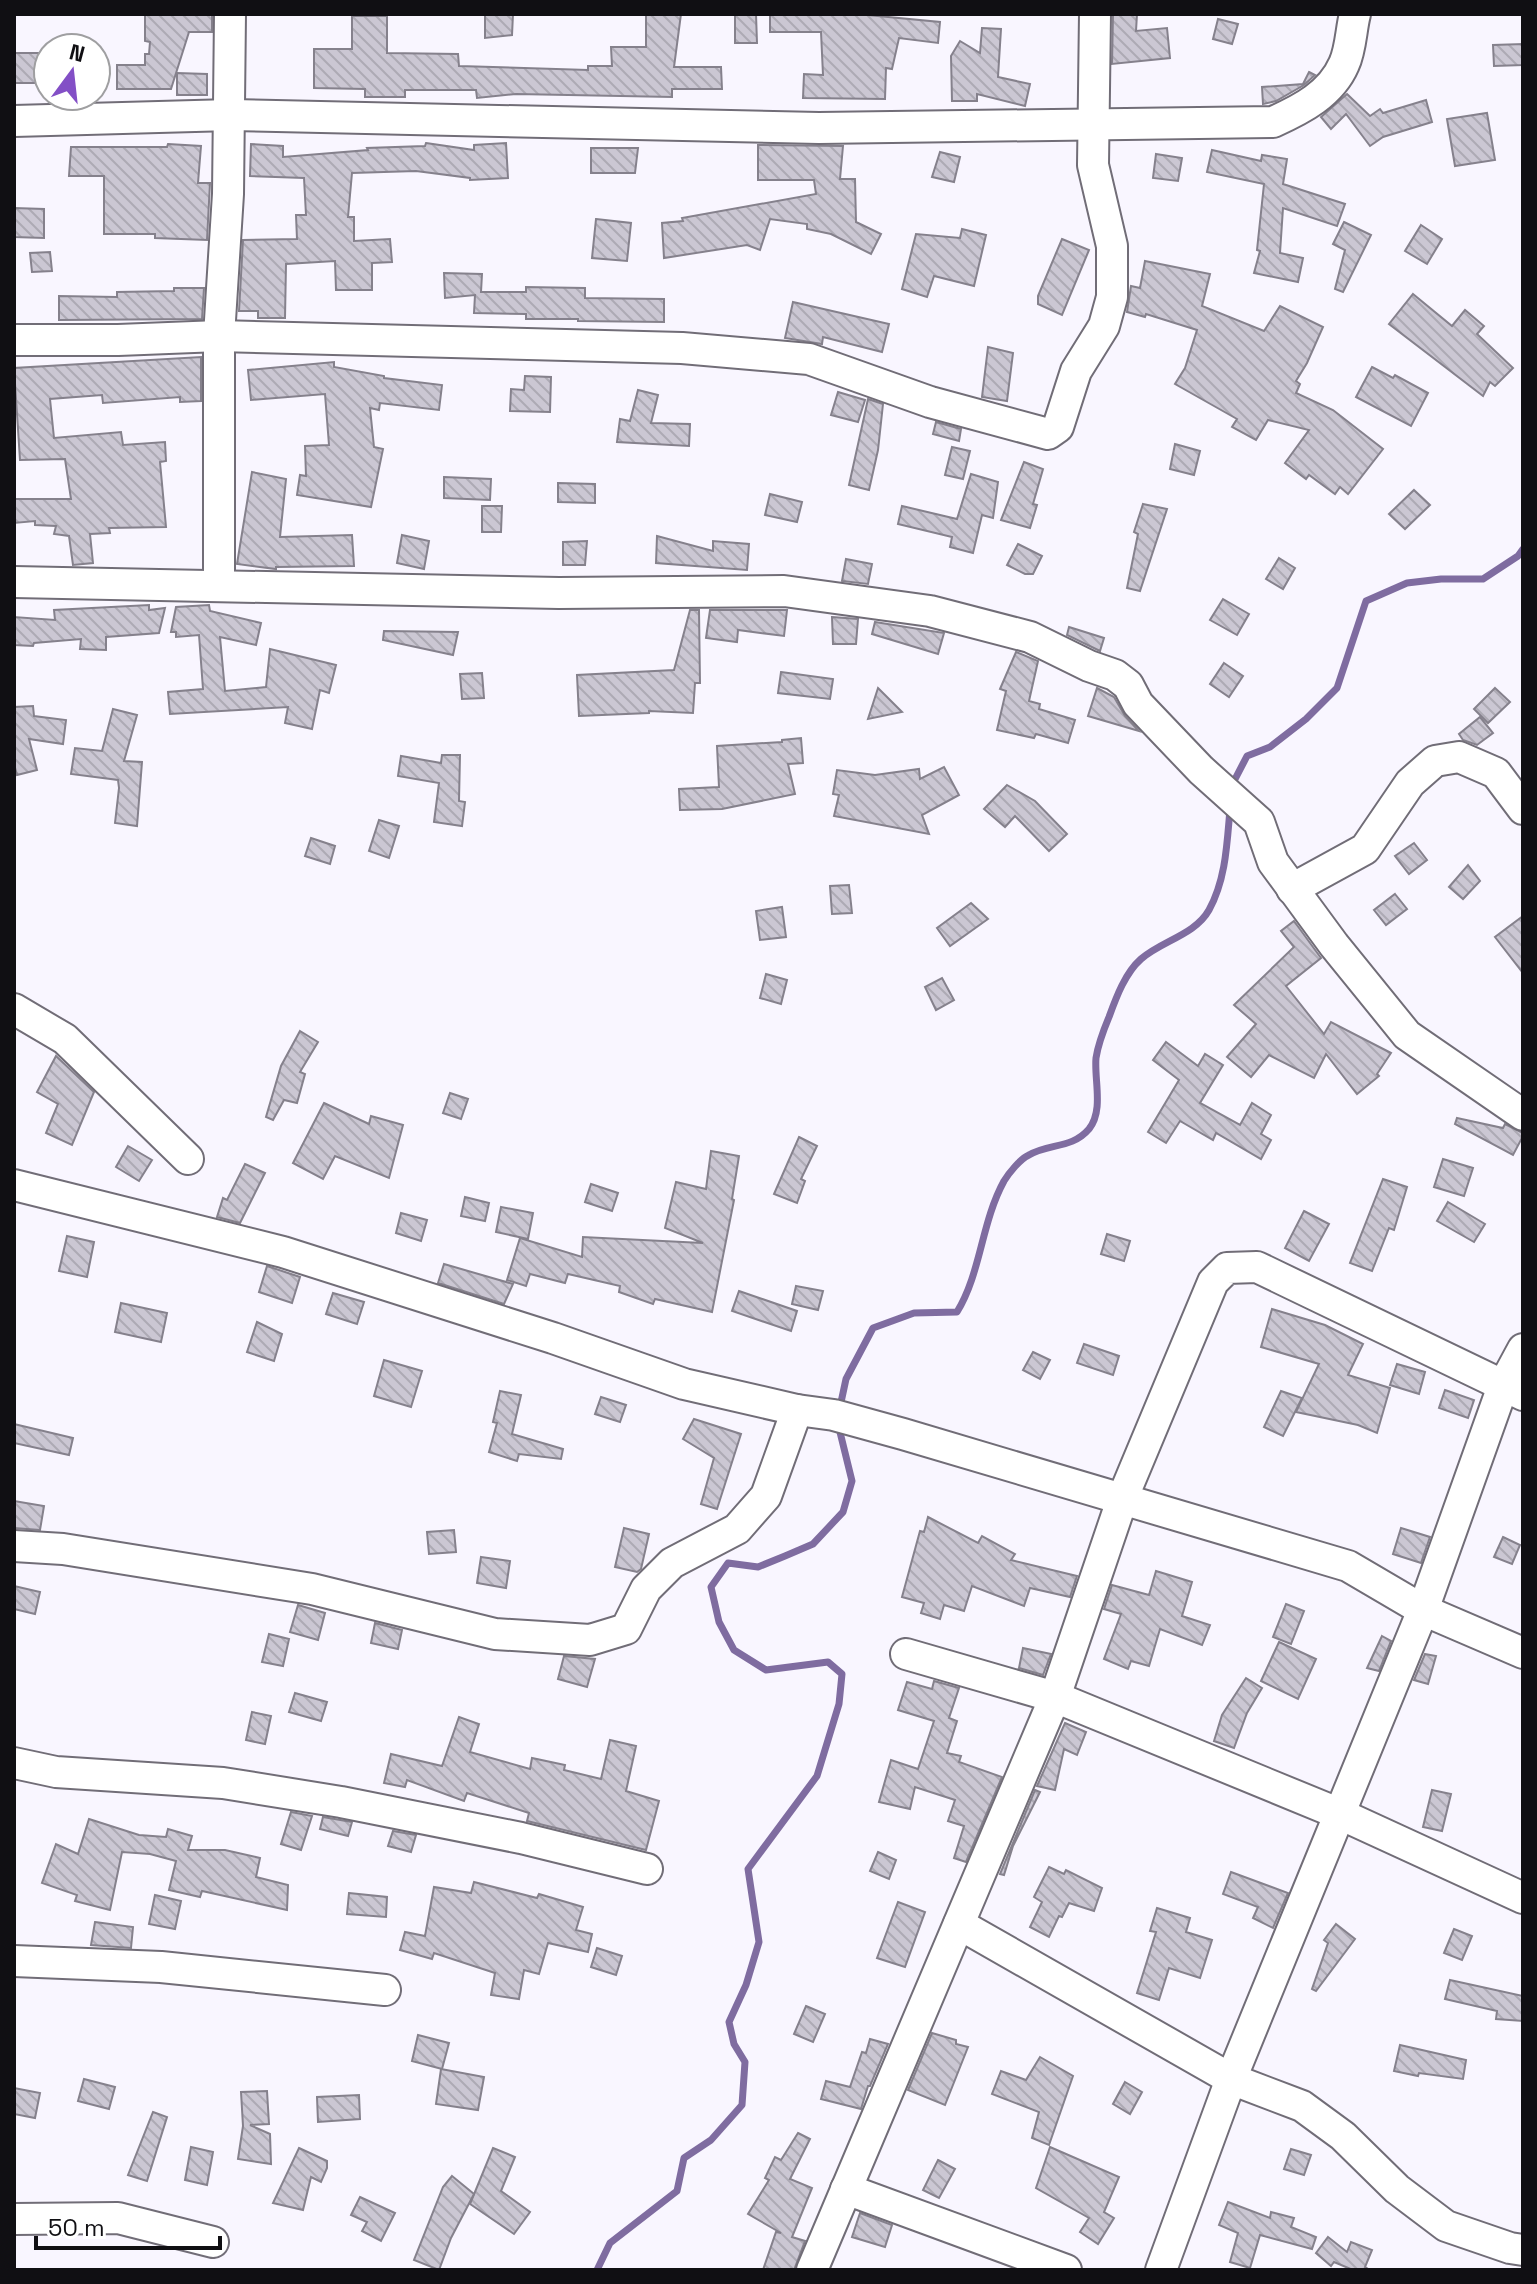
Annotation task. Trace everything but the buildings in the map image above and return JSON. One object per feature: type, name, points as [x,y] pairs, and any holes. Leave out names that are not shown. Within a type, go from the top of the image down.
[{"type":"street","points":[[219,585],[219,336],[231,115],[230,14]]},
{"type":"street","points":[[14,340],[219,336],[682,348],[809,359],[930,402],[1048,434],[1058,427],[1076,371],[1104,326],[1112,297],[1112,246],[1093,165],[1095,14]]},
{"type":"street","points":[[14,121],[231,115],[819,128],[1273,122],[1322,95],[1345,63],[1355,14]]},
{"type":"street","points":[[14,582],[559,593],[784,591],[930,611],[1030,637],[1115,675],[1128,685],[1138,704],[1201,770],[1259,822],[1273,862],[1334,945],[1407,1035],[1523,1115]]},
{"type":"street","points":[[1292,889],[1365,849],[1410,783],[1435,761],[1459,757],[1496,773],[1523,809]]},
{"type":"street","points":[[14,1009],[65,1039],[188,1159]]},
{"type":"street","points":[[14,1185],[283,1252],[553,1338],[684,1384],[848,1419],[1123,1497],[1348,1566],[1423,1610],[1523,1653]]},
{"type":"street","points":[[812,2270],[1055,1697],[1123,1497],[1213,1282],[1227,1268],[1257,1267],[1513,1390]]},
{"type":"street","points":[[1161,2270],[1231,2079],[1513,1390],[1523,1349]]},
{"type":"street","points":[[14,1546],[63,1549],[312,1589],[495,1634],[590,1640],[626,1629],[646,1589],[672,1563],[737,1529],[766,1496],[797,1410]]},
{"type":"street","points":[[906,1654],[1055,1697],[1340,1814],[1523,1898]]},
{"type":"street","points":[[14,1763],[56,1772],[223,1783],[341,1802],[521,1838],[647,1869]]},
{"type":"street","points":[[959,1924],[1231,2079],[1302,2106],[1343,2136],[1397,2189],[1446,2226],[1523,2250]]},
{"type":"street","points":[[14,1961],[161,1967],[385,1990]]},
{"type":"street","points":[[846,2189],[1066,2270]]},
{"type":"street","points":[[14,2219],[118,2218],[213,2242]]},
{"type":"waterway","points":[[1232,785],[1247,756],[1270,747],[1306,719],[1337,688],[1366,601],[1407,583],[1483,579],[1518,556],[1523,549]]},
{"type":"waterway","points":[[840,1407],[846,1379],[873,1328],[914,1313],[957,1312],[971,1281],[996,1197],[1015,1166],[1029,1155],[1075,1140],[1089,1129],[1097,1104],[1097,1053],[1118,994],[1130,971],[1141,959],[1187,932],[1209,910],[1222,873],[1230,809]]},
{"type":"waterway","points":[[597,2270],[610,2243],[677,2191],[684,2158],[711,2140],[742,2105],[745,2062],[734,2044],[729,2022],[746,1985],[759,1942],[748,1869],[817,1776],[839,1704],[842,1674],[828,1662],[766,1670],[734,1650],[719,1622],[711,1587],[728,1563],[758,1567],[813,1544],[843,1512],[852,1481],[838,1424]]}]
